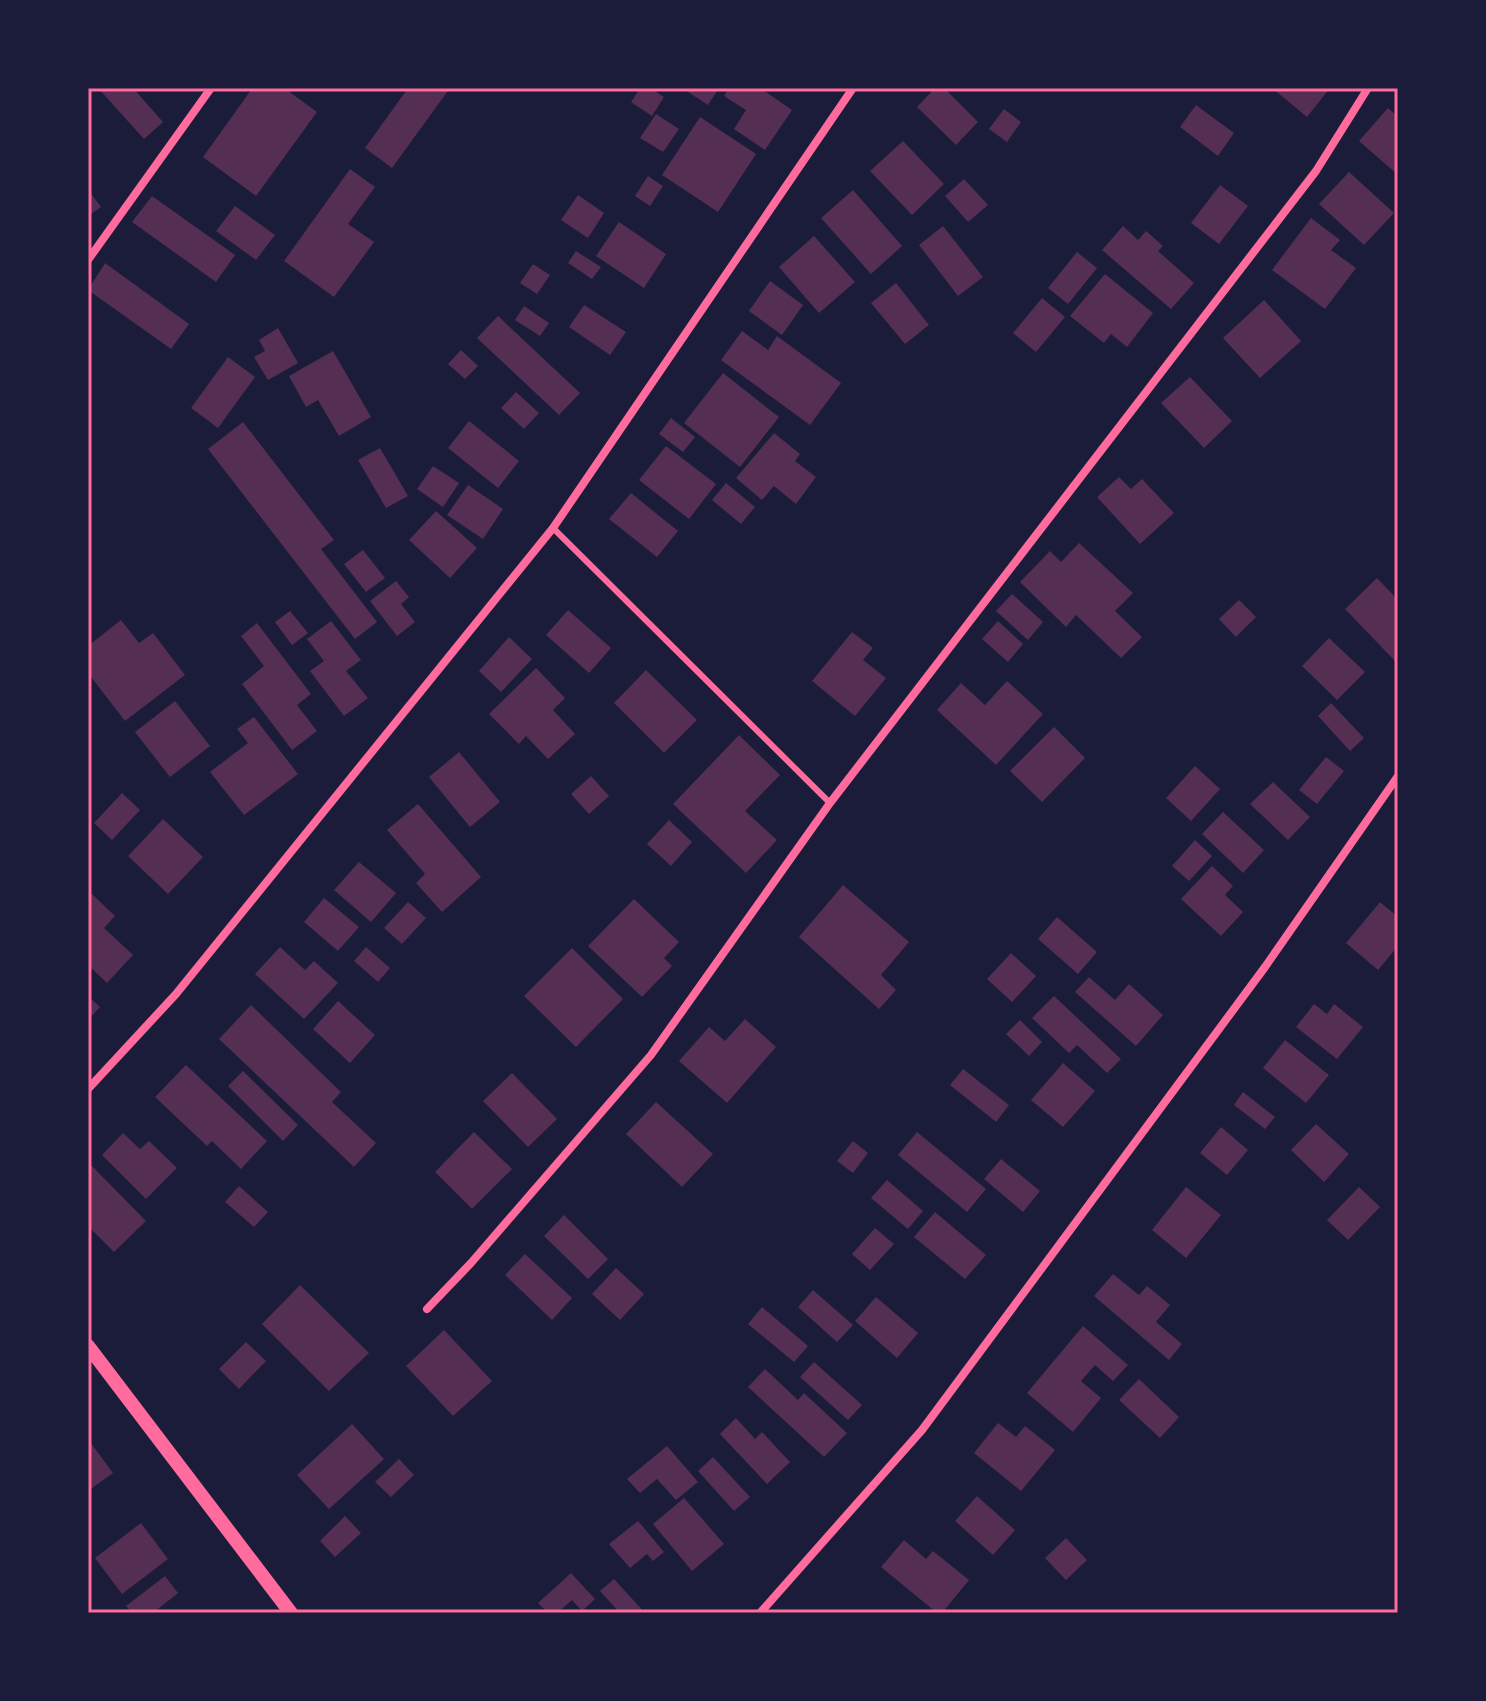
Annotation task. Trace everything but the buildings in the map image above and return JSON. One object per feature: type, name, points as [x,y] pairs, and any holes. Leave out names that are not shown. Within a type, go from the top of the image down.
[{"type":"street","points":[[88,260],[211,88]]},
{"type":"street","points":[[88,1089],[176,994],[553,528],[853,88]]},
{"type":"street","points":[[427,1309],[471,1263],[651,1055],[830,803],[1316,171],[1368,88]]},
{"type":"street","points":[[760,1613],[922,1430],[1265,967],[1398,776]]},
{"type":"street","points":[[88,1346],[291,1613]]},
{"type":"lane","points":[[553,528],[830,803]]}]
